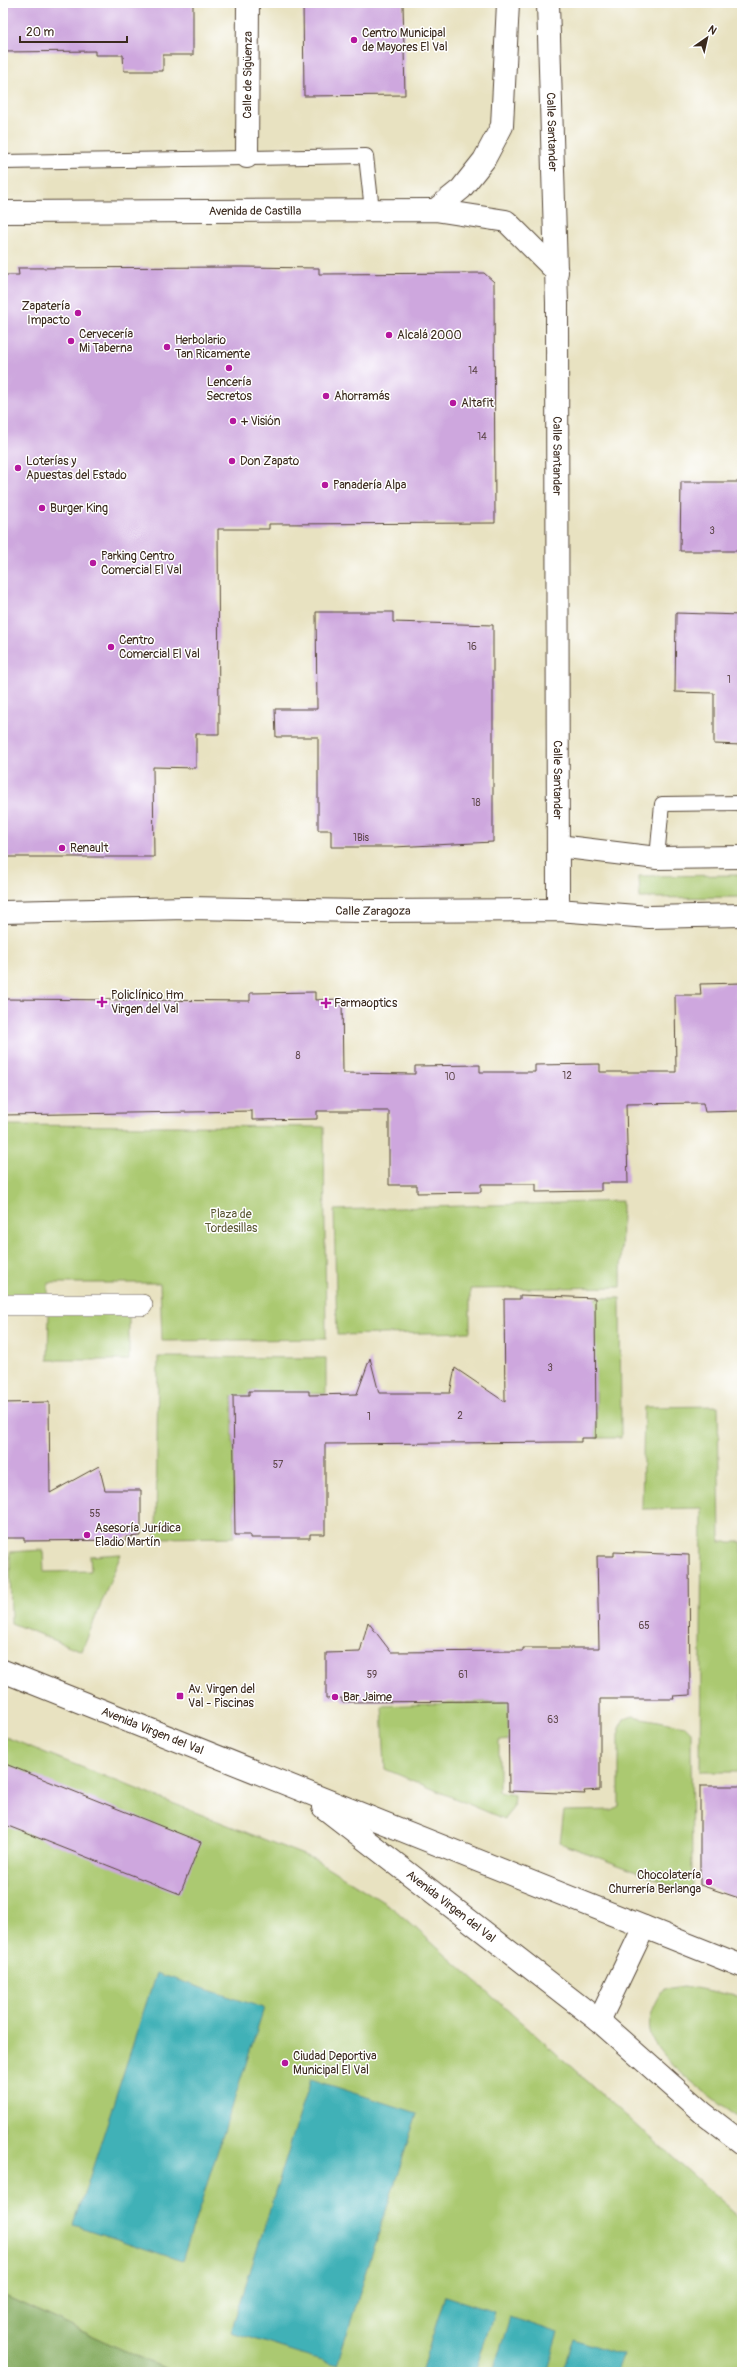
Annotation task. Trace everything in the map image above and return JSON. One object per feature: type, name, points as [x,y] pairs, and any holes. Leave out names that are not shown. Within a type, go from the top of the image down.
[{"type":"street","name":"Calle de Sigüenza","points":[[248,3],[248,152]]},
{"type":"street","points":[[435,210],[461,189],[484,160],[502,126],[508,3]]},
{"type":"street","name":"Calle Santander","points":[[548,3],[557,272],[558,910]]},
{"type":"street","name":"Avenida de Castilla","points":[[3,212],[435,210],[506,221],[557,272]]},
{"type":"street","points":[[558,846],[657,858],[742,857]]},
{"type":"street","name":"Calle Zaragoza","points":[[3,912],[187,908],[362,911],[558,910],[649,917],[742,915]]},
{"type":"street","points":[[3,1305],[142,1305]]},
{"type":"street","name":"Avenida Virgen del Val","points":[[3,1671],[742,1966]]},
{"type":"street","name":"Avenida Virgen del Val","points":[[303,1791],[599,2021],[703,2113],[742,2143]]},
{"type":"street","points":[[599,2021],[644,1927]]},
{"type":"lane","points":[[3,162],[248,152],[366,156],[372,210]]},
{"type":"lane","points":[[657,858],[662,804],[742,803]]},
{"type":"green space","points":[[742,875],[742,897],[640,898],[639,876]]},
{"type":"green space","name":"Plaza de Tordesillas","points":[[3,1125],[324,1127],[326,1339],[162,1341],[160,1283],[48,1283],[48,1299],[3,1300]]},
{"type":"green space","points":[[622,1201],[621,1287],[470,1289],[470,1332],[337,1335],[334,1210]]},
{"type":"green space","points":[[595,1298],[620,1298],[621,1438],[596,1438],[596,1391],[556,1392]]},
{"type":"green space","points":[[49,1312],[129,1312],[129,1360],[48,1360]]},
{"type":"green space","points":[[158,1357],[326,1358],[326,1394],[249,1391],[249,1395],[233,1396],[233,1441],[238,1489],[234,1489],[234,1537],[156,1538]]},
{"type":"green space","points":[[718,1406],[720,1542],[742,1542],[742,1772],[700,1772],[702,1508],[642,1509],[644,1407]]},
{"type":"green space","points":[[43,1550],[44,1572],[91,1571],[90,1556],[121,1554],[82,1651],[11,1623],[10,1552]]},
{"type":"green space","points":[[532,1700],[531,1738],[499,1741],[499,1792],[514,1795],[513,1808],[504,1819],[385,1769],[382,1706]]},
{"type":"green space","points":[[632,1716],[685,1726],[691,1732],[692,1884],[687,1891],[560,1843],[564,1811],[612,1810],[619,1806],[619,1728],[624,1719]]},
{"type":"green space","name":"Ciudad Deportiva Municipal El Val","points":[[3,1736],[316,1860],[393,1908],[742,2219],[742,2372],[171,2372],[3,2295]]},
{"type":"green space","points":[[685,1986],[742,1997],[742,2120],[689,2080],[663,2055],[654,2043],[649,2027],[651,2015],[658,1998],[664,1989]]},
{"type":"green space","points":[[3,2295],[5,2296],[171,2372],[3,2372]]},
{"type":"water","points":[[156,1973],[264,2008],[182,2261],[74,2225]]},
{"type":"water","points":[[311,2079],[417,2113],[337,2365],[231,2332]]},
{"type":"water","points":[[445,2296],[494,2312],[475,2372],[421,2372]]},
{"type":"water","points":[[510,2317],[559,2333],[547,2372],[493,2372]]},
{"type":"water","points":[[574,2339],[623,2355],[617,2372],[563,2372]]},
{"type":"building","points":[[3,3],[193,3],[193,55],[163,55],[163,71],[124,71],[123,55],[95,55],[95,51],[3,52]]},
{"type":"building","name":"Centro Municipal de Mayores El Val","points":[[303,3],[403,3],[405,95],[304,96]]},
{"type":"building","name":"Centro Comercial El Val","points":[[18,268],[319,268],[319,274],[484,273],[494,282],[495,523],[269,524],[269,529],[218,529],[219,734],[196,734],[196,768],[153,767],[154,857],[3,857],[3,275],[19,275]]},
{"type":"building","points":[[681,482],[742,482],[742,551],[680,551]]},
{"type":"building","points":[[316,612],[393,612],[393,622],[493,625],[493,842],[394,847],[331,847],[331,830],[318,830],[318,737],[276,737],[275,709],[317,709]]},
{"type":"building","points":[[676,613],[742,615],[742,745],[714,744],[714,693],[675,692]]},
{"type":"building","points":[[742,983],[742,1111],[705,1112],[703,1103],[626,1104],[628,1183],[601,1183],[601,1191],[536,1192],[536,1184],[481,1184],[481,1192],[417,1193],[417,1185],[389,1185],[389,1111],[317,1111],[317,1119],[252,1120],[252,1111],[3,1115],[3,999],[250,1001],[250,993],[315,992],[315,1000],[342,999],[343,1073],[415,1074],[415,1066],[480,1065],[480,1072],[535,1072],[535,1065],[600,1064],[600,1072],[676,1072],[675,995],[701,995],[700,984]]},
{"type":"building","points":[[520,1295],[595,1298],[596,1438],[581,1438],[581,1442],[325,1444],[325,1534],[310,1534],[310,1538],[250,1538],[250,1535],[235,1535],[233,1395],[249,1395],[249,1391],[309,1391],[309,1395],[357,1394],[370,1358],[379,1393],[450,1393],[455,1368],[505,1402],[504,1299],[520,1299]]},
{"type":"building","points":[[49,1402],[50,1493],[99,1466],[105,1490],[141,1490],[141,1536],[126,1537],[126,1540],[24,1541],[24,1538],[3,1538],[3,1403]]},
{"type":"building","points":[[614,1552],[689,1555],[690,1695],[673,1696],[674,1699],[600,1699],[600,1790],[584,1791],[585,1794],[509,1791],[508,1701],[342,1702],[342,1698],[326,1699],[326,1653],[360,1652],[368,1622],[391,1652],[523,1651],[523,1648],[599,1648],[597,1556],[614,1556]]},
{"type":"building","points":[[3,1763],[201,1842],[180,1894],[3,1824]]},
{"type":"building","points":[[700,1786],[742,1786],[742,1899],[700,1885]]},
{"type":"place","name":"Centro Municipal de Mayores El Val","points":[[354,40]]},
{"type":"place","name":"Zapatería Impacto","points":[[78,313]]},
{"type":"place","name":"Alcalá 2000","points":[[389,335]]},
{"type":"place","name":"Cervecería Mi Taberna","points":[[71,341]]},
{"type":"place","name":"Herbolario Tan Ricamente","points":[[167,347]]},
{"type":"place","name":"Lencería Secretos","points":[[229,368]]},
{"type":"place","name":"Ahorramás","points":[[326,396]]},
{"type":"place","name":"Altafit","points":[[453,403]]},
{"type":"place","name":"+ Visión","points":[[233,421]]},
{"type":"place","name":"Don Zapato","points":[[232,461]]},
{"type":"place","name":"Loterías y Apuestas del Estado","points":[[18,468]]},
{"type":"place","name":"Panadería Alpa","points":[[325,485]]},
{"type":"place","name":"Burger King","points":[[42,508]]},
{"type":"place","name":"Parking Centro Comercial El Val","points":[[93,563]]},
{"type":"place","name":"Centro Comercial El Val","points":[[111,647]]},
{"type":"place","name":"Renault","points":[[62,848]]},
{"type":"place","name":"Policlínico Hm Virgen del Val","points":[[102,1002]]},
{"type":"place","name":"Farmaoptics","points":[[326,1003]]},
{"type":"place","name":"Asesoría Jurídica Eladio Martín","points":[[87,1535]]},
{"type":"place","name":"Av. Virgen del Val - Piscinas","points":[[180,1696]]},
{"type":"place","name":"Bar Jaime","points":[[335,1697]]},
{"type":"place","name":"Chocolatería Churrería Berlanga","points":[[709,1882]]},
{"type":"place","name":"Ciudad Deportiva Municipal El Val","points":[[285,2063]]}]
